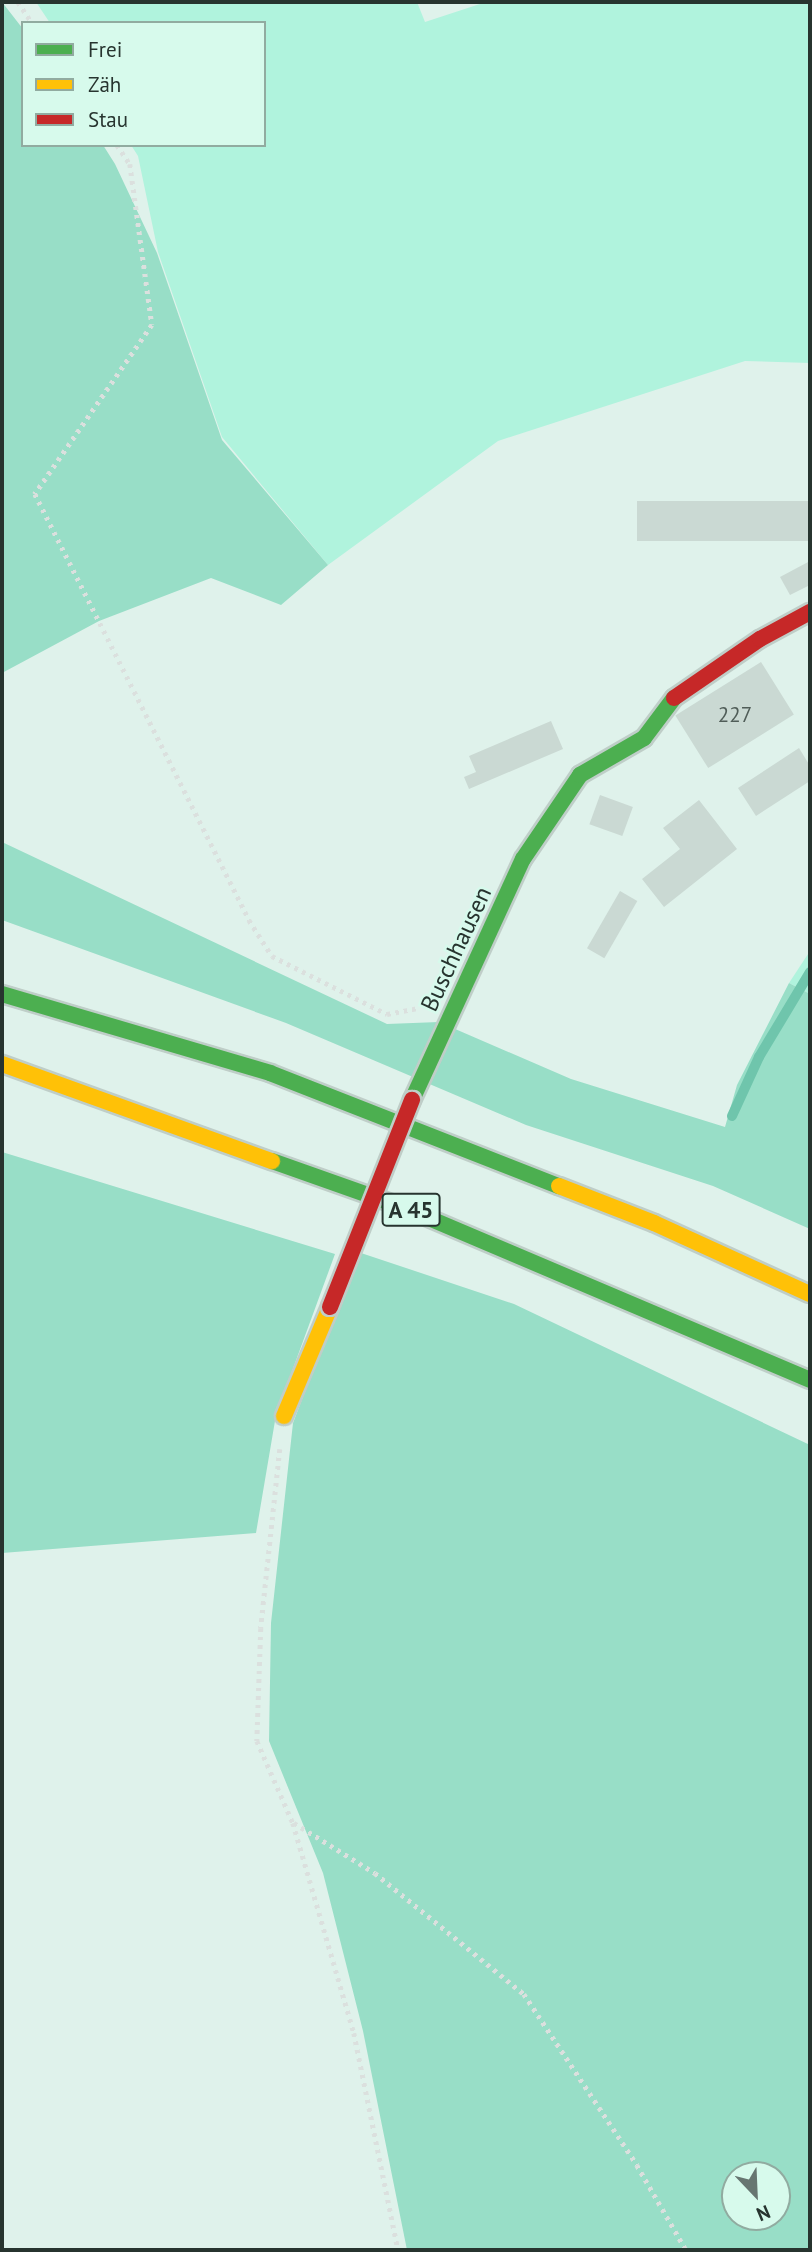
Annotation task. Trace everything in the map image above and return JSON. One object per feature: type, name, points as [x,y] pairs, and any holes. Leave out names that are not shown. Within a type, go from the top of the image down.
[{"type":"main road","name":"Buschhausen","points":[[284,1416],[412,1100],[455,1001],[523,859],[580,775],[643,738],[677,694],[760,639],[810,612]]},
{"type":"main road","points":[[2,994],[270,1073],[654,1223],[810,1294]]},
{"type":"main road","name":"A 45","points":[[2,1064],[405,1208],[810,1380]]},
{"type":"path","points":[[18,2],[31,21]]},
{"type":"path","points":[[118,147],[130,164],[152,326],[35,494],[249,920],[272,956],[387,1014],[455,1001]]},
{"type":"path","points":[[284,1416],[261,1628],[257,1741],[293,1823],[354,2033],[398,2250]]},
{"type":"path","points":[[293,1823],[375,1873],[524,1994],[637,2165],[686,2250]]},
{"type":"green space","points":[[2,2],[21,26],[21,147],[104,147],[157,253],[222,440],[328,565],[281,605],[211,578],[99,621],[2,673]]},
{"type":"green space","points":[[36,2],[417,2],[425,22],[486,2],[810,2],[810,363],[745,361],[498,441],[328,565],[222,437],[158,252],[138,156],[132,147],[266,147],[266,21],[49,21]]},
{"type":"green space","points":[[2,842],[387,1024],[439,1022],[571,1079],[725,1127],[737,1085],[789,983],[810,994],[810,1229],[713,1186],[526,1125],[286,1023],[2,920]]},
{"type":"green space","points":[[810,951],[810,994],[789,983]]},
{"type":"green space","points":[[2,1152],[335,1254],[276,1415],[256,1533],[2,1553]]},
{"type":"green space","points":[[358,1252],[514,1304],[810,1445],[810,2250],[407,2250],[363,2031],[323,1873],[269,1741],[271,1623],[293,1423]]},
{"type":"building","points":[[637,501],[810,501],[810,541],[637,541]]},
{"type":"building","points":[[810,561],[810,585],[790,595],[780,577]]},
{"type":"building","points":[[761,662],[794,715],[708,768],[675,716]]},
{"type":"building","points":[[551,721],[563,749],[469,789],[464,777],[476,772],[469,756]]},
{"type":"building","points":[[799,748],[810,766],[810,781],[756,816],[738,788]]},
{"type":"building","points":[[600,795],[633,807],[622,836],[589,824]]},
{"type":"building","points":[[699,800],[737,849],[664,907],[642,879],[680,849],[663,828]]},
{"type":"building","points":[[620,891],[637,901],[604,958],[587,948]]},
{"type":"waterway","points":[[732,1116],[759,1057],[810,972]]},
{"type":"traffic: fast","points":[[412,1100],[523,859],[580,775],[644,738],[674,698]]},
{"type":"traffic: fast","points":[[2,994],[270,1073],[559,1186]]},
{"type":"traffic: fast","points":[[272,1161],[405,1208],[810,1380]]},
{"type":"traffic: slow","points":[[2,1064],[272,1161]]},
{"type":"traffic: slow","points":[[559,1186],[654,1223],[810,1294]]},
{"type":"traffic: slow","points":[[284,1416],[330,1307]]},
{"type":"traffic: jam","points":[[674,698],[760,639],[810,612]]},
{"type":"traffic: jam","points":[[330,1307],[412,1100]]}]
